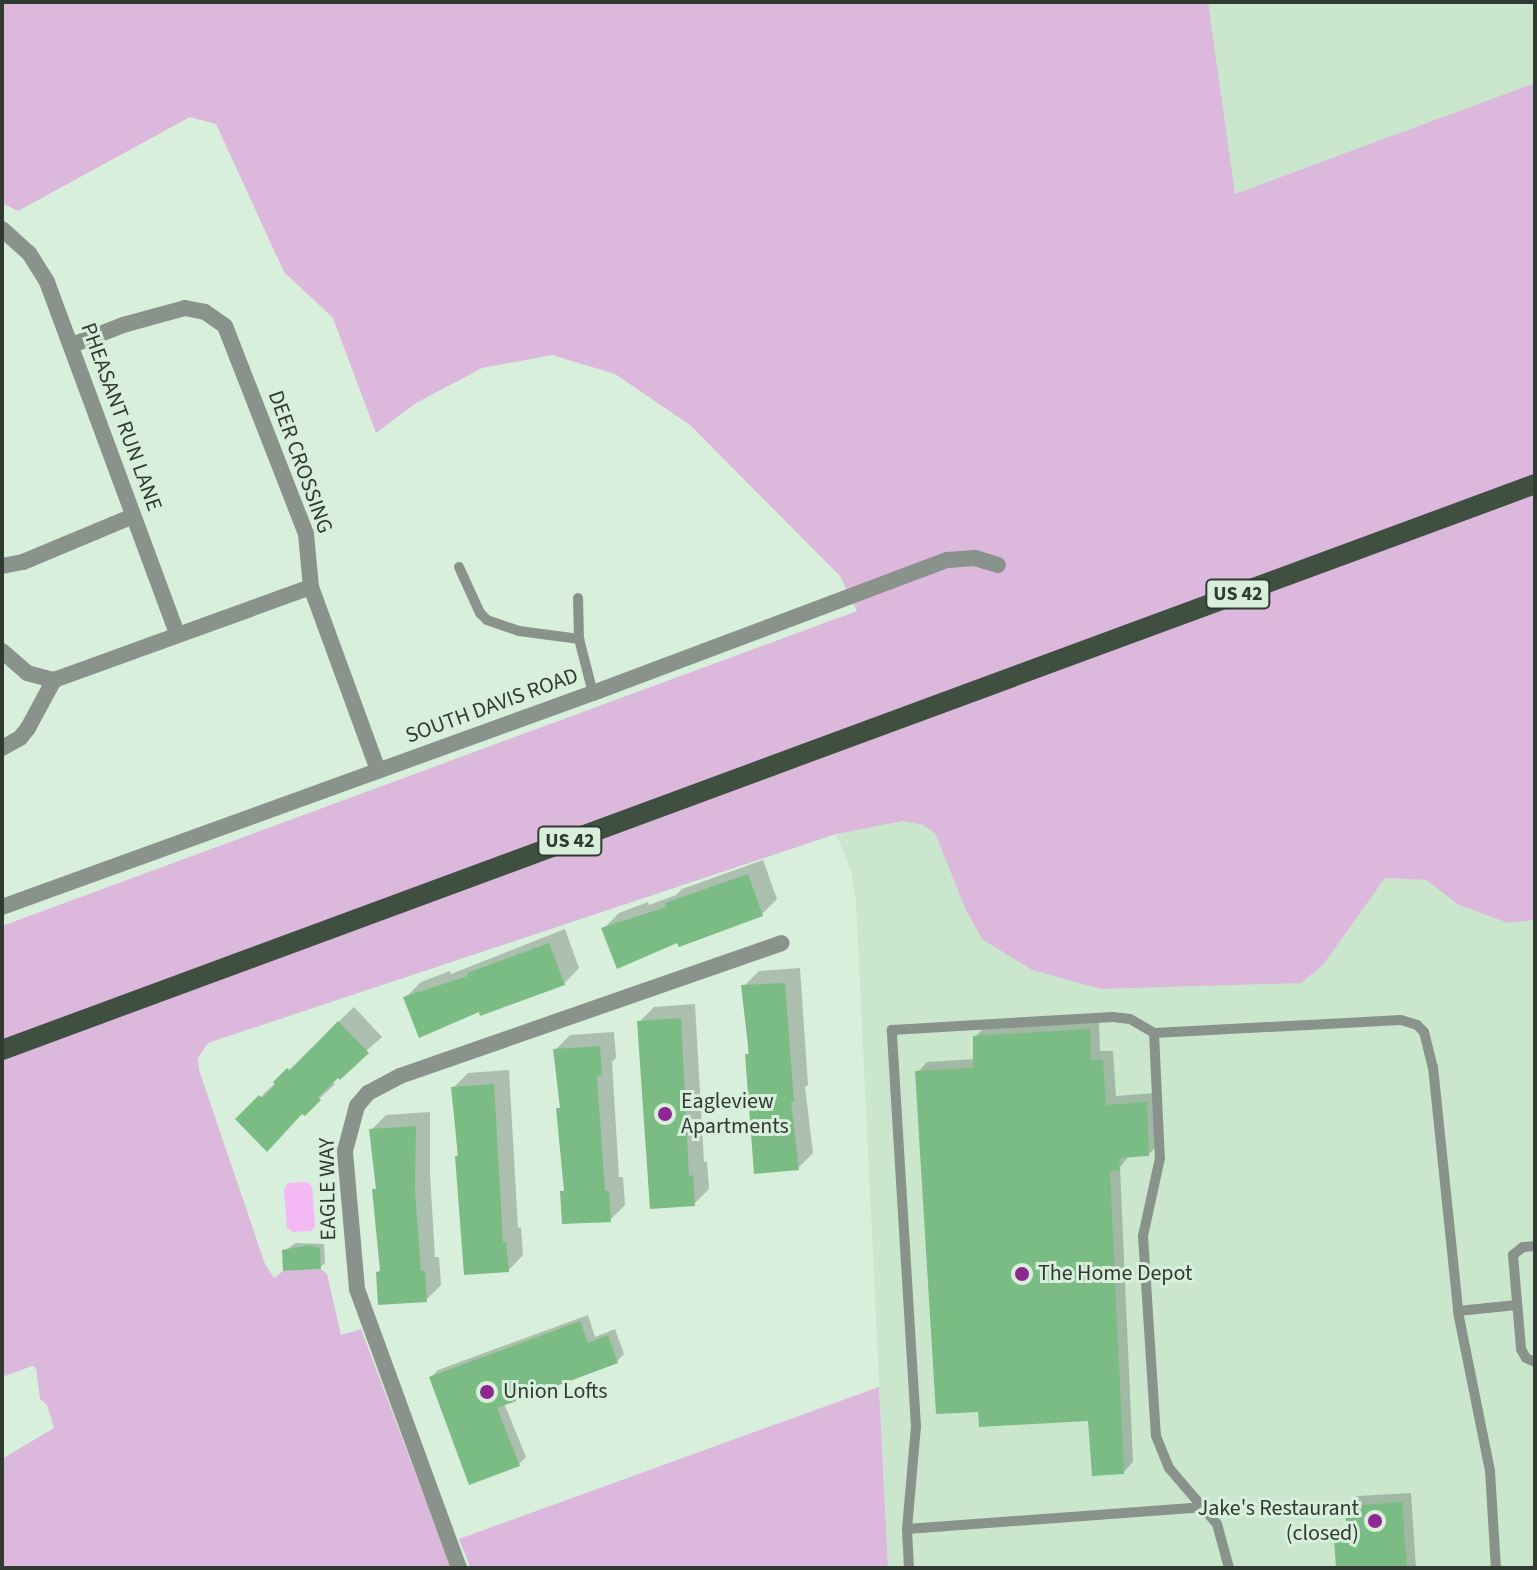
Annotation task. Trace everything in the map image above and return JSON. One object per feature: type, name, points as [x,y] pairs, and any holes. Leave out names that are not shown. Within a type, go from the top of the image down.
[{"type":"main road","name":"US 42","points":[[2,1050],[1535,484]]},
{"type":"street","name":"PHEASANT RUN LANE","points":[[2,229],[16,239],[39,269],[72,345],[177,634]]},
{"type":"street","name":"DEER CROSSING","points":[[72,345],[123,325],[185,308],[199,309],[221,321],[241,360],[306,534],[311,587],[378,770]]},
{"type":"street","points":[[2,566],[23,562],[133,516]]},
{"type":"street","name":"SOUTH DAVIS ROAD","points":[[2,907],[593,693],[947,560],[975,558],[998,565]]},
{"type":"street","points":[[2,651],[27,673],[54,680],[311,587]]},
{"type":"street","points":[[2,748],[20,738],[28,728],[54,680]]},
{"type":"street","name":"EAGLE WAY","points":[[459,1568],[357,1289],[345,1151],[357,1106],[368,1093],[400,1076],[782,943]]},
{"type":"lane","points":[[459,567],[480,613],[487,620],[519,631],[579,639]]},
{"type":"lane","points":[[578,598],[579,639],[593,693]]},
{"type":"lane","points":[[909,1568],[907,1529],[916,1427],[892,1030],[1113,1017],[1130,1019],[1154,1033],[1401,1020],[1417,1025],[1430,1043],[1458,1311],[1490,1471],[1496,1568]]},
{"type":"lane","points":[[1154,1033],[1160,1158],[1143,1236],[1152,1408],[1161,1454],[1205,1507],[1223,1538],[1229,1568]]},
{"type":"lane","points":[[1535,1246],[1517,1249],[1513,1255],[1521,1349],[1526,1358],[1535,1362]]},
{"type":"lane","points":[[1458,1311],[1517,1305]]},
{"type":"lane","points":[[907,1529],[1205,1507]]},
{"type":"shaded area","points":[[2,2],[1208,2],[1235,194],[1535,83],[1535,479],[2,1045],[2,926],[857,611],[840,576],[690,425],[615,374],[552,355],[482,368],[416,403],[376,433],[333,318],[284,272],[216,124],[190,117],[18,211],[2,203]]},
{"type":"shaded area","points":[[1535,2],[1535,83],[1235,195],[1205,3]]},
{"type":"shaded area","points":[[1535,490],[1535,920],[1508,923],[1459,905],[1426,880],[1385,878],[1323,965],[1301,983],[1101,989],[1032,970],[982,939],[965,908],[935,833],[923,825],[903,821],[836,834],[208,1043],[198,1058],[199,1070],[265,1264],[274,1278],[283,1271],[321,1269],[327,1274],[341,1335],[361,1329],[451,1568],[2,1568],[2,1459],[54,1428],[47,1405],[40,1399],[36,1368],[32,1366],[2,1377],[2,1054]]},
{"type":"shaded area","points":[[903,821],[923,825],[935,833],[965,908],[983,939],[1323,965],[1385,878],[1426,880],[1459,905],[1508,923],[1535,920],[1535,1568],[888,1568],[856,902],[851,870],[836,834]]},
{"type":"shaded area","points":[[308,1182],[312,1187],[315,1226],[311,1231],[293,1232],[287,1228],[284,1189],[288,1183]]},
{"type":"shaded area","points":[[879,1387],[888,1568],[471,1568],[459,1539]]},
{"type":"building","points":[[748,874],[763,916],[679,947],[677,943],[617,969],[601,928],[666,907],[665,903]]},
{"type":"building","points":[[549,943],[565,985],[480,1016],[479,1012],[419,1038],[403,997],[468,976],[467,973]]},
{"type":"building","name":"Eagleview Apartments","points":[[785,983],[794,1102],[791,1102],[799,1170],[754,1174],[745,1054],[749,1054],[741,985]]},
{"type":"building","name":"Eagleview Apartments","points":[[681,1018],[689,1176],[693,1175],[695,1206],[650,1209],[637,1021]]},
{"type":"building","points":[[338,1021],[369,1053],[318,1097],[321,1100],[305,1116],[302,1114],[267,1152],[235,1119],[259,1095],[262,1098],[275,1085],[273,1082],[287,1068],[290,1071]]},
{"type":"building","name":"The Home Depot","points":[[1090,1029],[1091,1060],[1103,1060],[1106,1105],[1147,1102],[1149,1156],[1119,1158],[1120,1170],[1110,1171],[1124,1474],[1092,1476],[1088,1421],[979,1427],[978,1412],[936,1414],[915,1071],[973,1068],[973,1036]]},
{"type":"building","points":[[600,1046],[602,1075],[597,1076],[605,1191],[609,1191],[611,1222],[562,1224],[560,1191],[564,1191],[556,1108],[560,1108],[553,1049]]},
{"type":"building","points":[[494,1084],[503,1242],[506,1242],[509,1272],[464,1275],[451,1087]]},
{"type":"building","points":[[416,1126],[415,1191],[421,1271],[425,1271],[427,1302],[378,1305],[376,1272],[380,1271],[372,1189],[376,1189],[369,1129]]},
{"type":"building","points":[[309,1245],[320,1248],[321,1269],[283,1271],[282,1250]]},
{"type":"building","name":"Union Lofts","points":[[580,1321],[588,1343],[608,1335],[618,1363],[497,1408],[520,1466],[469,1485],[429,1377]]},
{"type":"building","name":"Jake's Restaurant (closed)","points":[[1402,1502],[1407,1568],[1336,1568],[1334,1538],[1347,1537],[1345,1506]]},
{"type":"place","name":"Eagleview Apartments","points":[[665,1114]]},
{"type":"place","name":"The Home Depot","points":[[1022,1274]]},
{"type":"place","name":"Union Lofts","points":[[487,1392]]},
{"type":"place","name":"Jake's Restaurant (closed)","points":[[1375,1521]]}]
